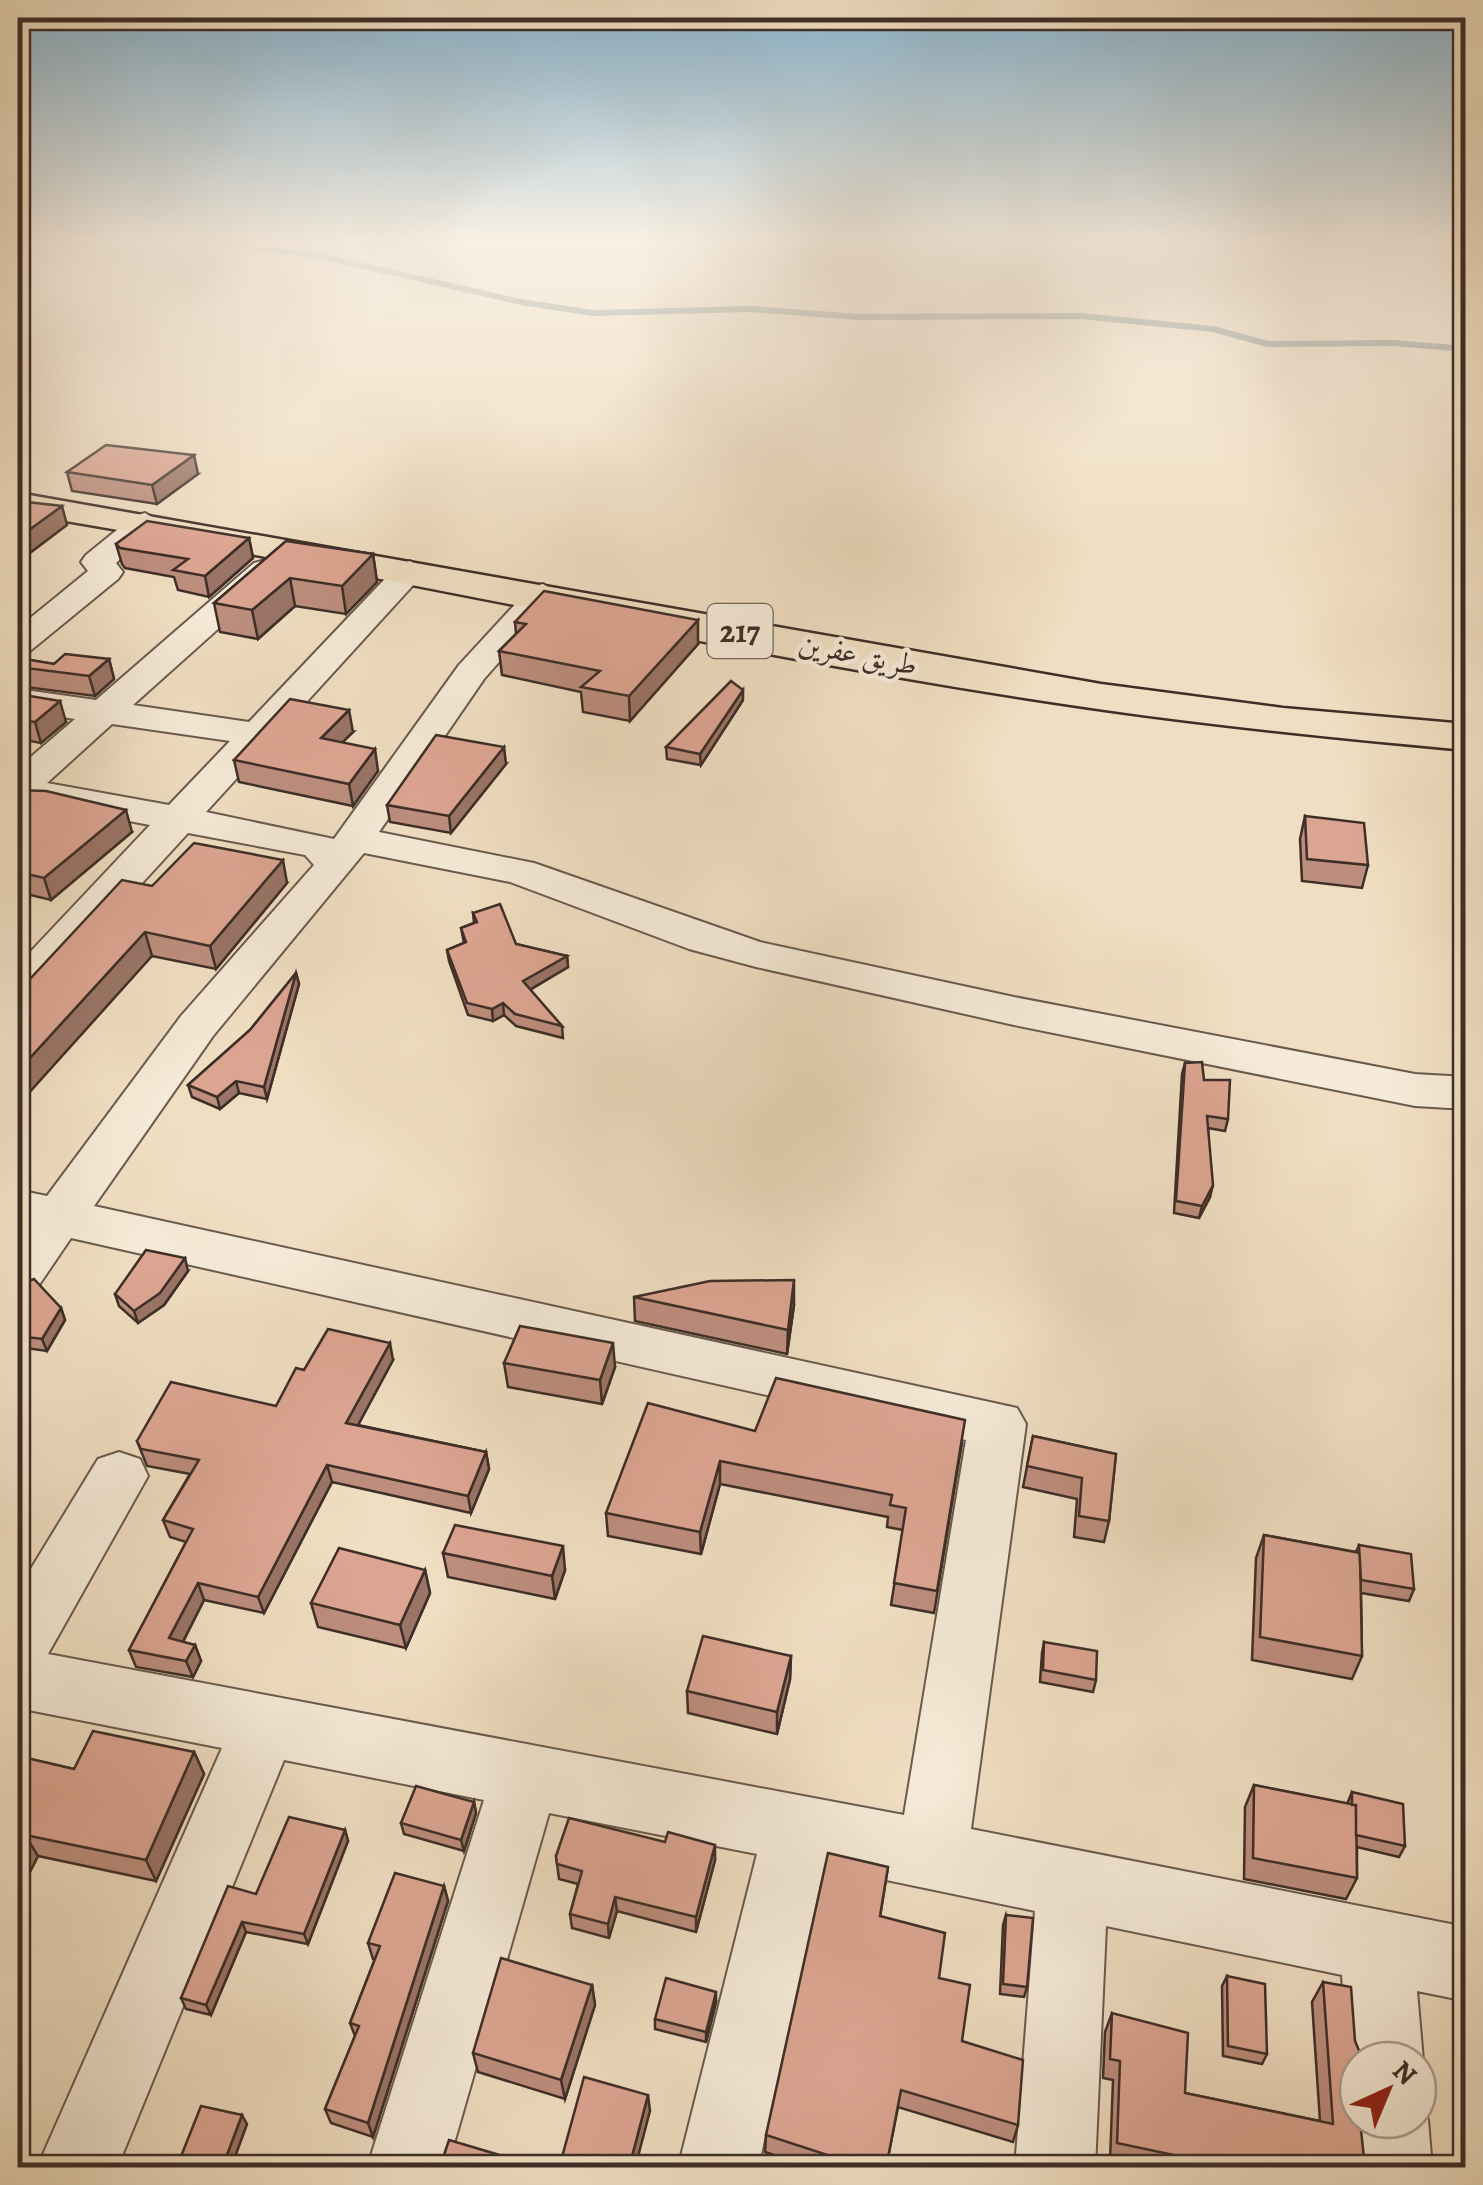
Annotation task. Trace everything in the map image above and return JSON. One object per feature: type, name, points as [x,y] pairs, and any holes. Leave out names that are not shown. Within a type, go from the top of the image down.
[{"type":"main road","name":"طريق عفرين","points":[[22,502],[1100,697],[1466,737]]},
{"type":"main road","name":"طريق عفرين","points":[[22,502],[248,522],[1071,675],[1286,703],[1466,718]]},
{"type":"street","points":[[18,644],[108,572],[97,562],[146,522]]},
{"type":"street","points":[[18,788],[290,548]]},
{"type":"street","points":[[22,982],[410,571]]},
{"type":"street","points":[[18,1274],[38,1214],[345,852],[471,672],[543,594]]},
{"type":"street","points":[[18,700],[257,734]]},
{"type":"street","points":[[18,788],[345,852],[520,872],[704,940],[756,954],[1014,1011],[1415,1090],[1466,1093]]},
{"type":"street","points":[[38,1214],[996,1424],[932,1858]]},
{"type":"street","points":[[18,1646],[119,1476]]},
{"type":"street","points":[[18,1678],[798,1828],[1466,1964]]},
{"type":"street","points":[[77,2168],[265,1726]]},
{"type":"street","points":[[407,2168],[525,1778]]},
{"type":"street","points":[[718,2168],[798,1828]]},
{"type":"street","points":[[1055,2168],[1072,1886]]},
{"type":"street","points":[[1377,1946],[1384,2040]]},
{"type":"street","points":[[1390,2140],[1392,2168]]},
{"type":"building","points":[[106,445],[194,455],[152,485],[67,472]]},
{"type":"building","points":[[18,501],[62,506],[18,538]]},
{"type":"building","points":[[147,521],[249,538],[205,576],[173,570],[188,559],[120,548],[116,544]]},
{"type":"building","points":[[286,541],[373,554],[342,586],[290,578],[252,610],[214,603]]},
{"type":"building","points":[[544,591],[698,620],[629,696],[581,687],[600,671],[499,651],[526,624],[515,622]]},
{"type":"building","points":[[65,654],[109,659],[89,676],[18,667],[18,658],[54,664]]},
{"type":"building","points":[[731,681],[743,690],[700,754],[666,747]]},
{"type":"building","points":[[18,694],[60,701],[35,722],[18,720]]},
{"type":"building","points":[[290,699],[349,710],[321,738],[375,749],[349,784],[234,760]]},
{"type":"building","points":[[436,735],[504,747],[449,816],[387,805]]},
{"type":"building","points":[[18,790],[46,791],[126,810],[44,878],[18,872]]},
{"type":"building","points":[[1305,816],[1364,823],[1368,865],[1307,859]]},
{"type":"building","points":[[194,843],[283,860],[210,946],[145,932],[18,1071],[18,985],[29,980],[122,880],[152,886]]},
{"type":"building","points":[[500,904],[516,944],[567,956],[523,981],[562,1026],[515,1014],[503,1003],[492,1009],[467,1003],[447,950],[466,942],[461,928],[477,922],[473,913]]},
{"type":"building","points":[[296,973],[264,1087],[236,1081],[217,1097],[188,1085],[250,1030]]},
{"type":"building","points":[[1202,1062],[1204,1080],[1230,1080],[1228,1119],[1207,1116],[1213,1185],[1202,1206],[1176,1201],[1185,1063]]},
{"type":"building","points":[[146,1250],[185,1258],[160,1293],[134,1311],[115,1294]]},
{"type":"building","points":[[34,1279],[61,1308],[42,1339],[18,1336],[18,1295],[26,1282]]},
{"type":"building","points":[[794,1280],[788,1330],[634,1297],[710,1281]]},
{"type":"building","points":[[520,1326],[613,1343],[600,1380],[504,1363]]},
{"type":"building","points":[[328,1329],[390,1343],[346,1423],[486,1452],[468,1496],[327,1465],[258,1597],[198,1583],[169,1638],[195,1645],[186,1661],[129,1650],[193,1529],[163,1520],[199,1460],[141,1449],[137,1441],[171,1382],[276,1406],[296,1368],[304,1370]]},
{"type":"building","points":[[776,1378],[965,1420],[937,1591],[894,1583],[906,1508],[890,1505],[892,1495],[720,1461],[700,1532],[606,1513],[648,1403],[755,1431]]},
{"type":"building","points":[[1033,1436],[1116,1454],[1109,1521],[1079,1516],[1082,1478],[1027,1466]]},
{"type":"building","points":[[455,1525],[563,1546],[552,1576],[443,1553]]},
{"type":"building","points":[[1264,1535],[1360,1553],[1362,1656],[1260,1637]]},
{"type":"building","points":[[1359,1545],[1411,1554],[1414,1589],[1361,1580]]},
{"type":"building","points":[[339,1548],[425,1570],[400,1625],[311,1603]]},
{"type":"building","points":[[703,1636],[791,1656],[777,1712],[687,1691]]},
{"type":"building","points":[[1044,1642],[1097,1651],[1096,1680],[1043,1670]]},
{"type":"building","points":[[93,1731],[194,1752],[146,1860],[25,1835],[18,1849],[18,1756],[74,1769]]},
{"type":"building","points":[[1254,1785],[1356,1805],[1357,1878],[1253,1858]]},
{"type":"building","points":[[416,1786],[474,1802],[461,1840],[401,1823]]},
{"type":"building","points":[[1352,1792],[1403,1804],[1405,1846],[1356,1835]]},
{"type":"building","points":[[289,1817],[345,1830],[304,1934],[242,1922],[206,2005],[181,1998],[228,1886],[256,1894]]},
{"type":"building","points":[[569,1818],[665,1842],[668,1832],[715,1845],[696,1917],[615,1897],[608,1924],[570,1914],[582,1871],[557,1864],[556,1856]]},
{"type":"building","points":[[828,1853],[888,1867],[880,1916],[945,1933],[939,1978],[970,1985],[962,2041],[1023,2060],[1018,2125],[901,2090],[886,2168],[867,2168],[766,2135]]},
{"type":"building","points":[[395,1873],[444,1886],[368,2123],[325,2109],[359,2026],[350,2023],[380,1946],[368,1943]]},
{"type":"building","points":[[1006,1915],[1033,1918],[1027,1987],[1003,1984]]},
{"type":"building","points":[[501,1958],[592,1985],[561,2080],[473,2053]]},
{"type":"building","points":[[1227,1976],[1265,1984],[1267,2054],[1228,2046]]},
{"type":"building","points":[[666,1978],[716,1992],[706,2032],[655,2019]]},
{"type":"building","points":[[1323,1982],[1351,1987],[1355,2040],[1338,2040],[1338,2140],[1362,2140],[1365,2168],[1226,2168],[1117,2143],[1120,2061],[1110,2059],[1112,2013],[1188,2033],[1185,2093],[1333,2124]]},
{"type":"building","points":[[584,2077],[648,2095],[629,2168],[559,2168]]},
{"type":"building","points":[[201,2106],[242,2115],[222,2168],[178,2164]]},
{"type":"building","points":[[449,2140],[543,2168],[431,2168],[434,2156],[444,2155]]},
{"type":"waterway","points":[[1261,342],[1394,343],[1466,349]]}]
